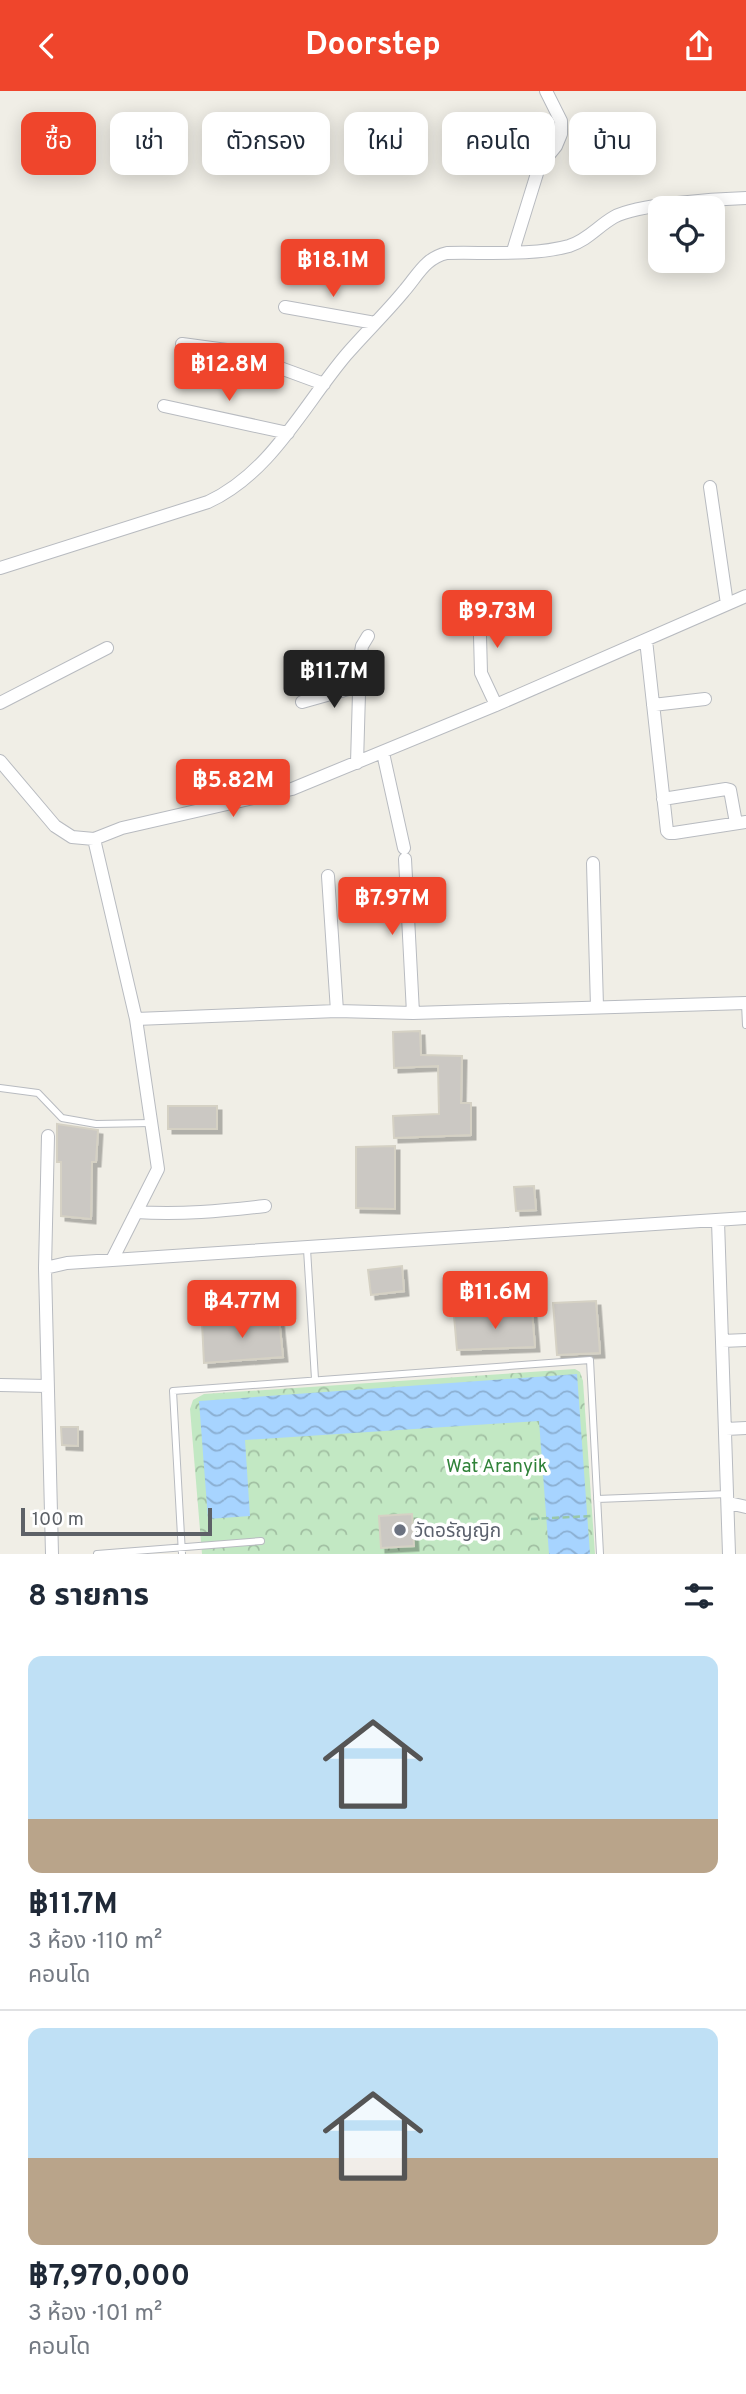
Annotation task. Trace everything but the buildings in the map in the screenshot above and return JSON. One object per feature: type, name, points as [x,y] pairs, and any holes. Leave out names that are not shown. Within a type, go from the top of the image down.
[{"type":"street","points":[[513,251],[539,167],[556,146],[561,134],[561,121],[546,91]]},
{"type":"street","points":[[0,568],[218,498],[248,477],[288,433],[346,355],[435,255],[548,250],[572,245],[596,232],[613,217],[628,211],[746,198]]},
{"type":"street","points":[[285,307],[375,323]]},
{"type":"street","points":[[182,344],[234,351],[324,384]]},
{"type":"street","points":[[164,406],[288,433]]},
{"type":"street","points":[[710,487],[727,604]]},
{"type":"street","points":[[0,761],[55,826],[72,837],[94,839],[122,828],[292,789],[496,705],[746,596]]},
{"type":"street","points":[[479,598],[481,673],[496,705]]},
{"type":"street","points":[[357,763],[362,646],[368,636]]},
{"type":"street","points":[[646,640],[663,799],[667,831],[669,833],[741,823],[730,790],[663,799]]},
{"type":"street","points":[[0,703],[107,648]]},
{"type":"street","points":[[302,702],[359,687]]},
{"type":"street","points":[[653,705],[705,699]]},
{"type":"street","points":[[383,753],[404,854],[413,1013]]},
{"type":"street","points":[[94,839],[136,1019],[158,1169],[112,1260]]},
{"type":"street","points":[[593,863],[597,1007]]},
{"type":"street","points":[[328,876],[337,1011]]},
{"type":"street","points":[[136,1019],[337,1011],[413,1013],[745,1003]]},
{"type":"street","points":[[48,1136],[45,1268],[52,1554]]},
{"type":"street","points":[[136,1212],[214,1212],[265,1206]]},
{"type":"street","points":[[45,1268],[67,1263],[746,1218]]},
{"type":"street","points":[[718,1221],[729,1554]]},
{"type":"street","points":[[722,1341],[746,1341]]},
{"type":"street","points":[[0,1385],[47,1386]]},
{"type":"street","points":[[726,1429],[746,1428]]},
{"type":"street","points":[[729,1499],[746,1507]]},
{"type":"lane","points":[[745,1003],[746,1025]]},
{"type":"lane","points":[[0,1088],[38,1093],[62,1118],[96,1124],[151,1123]]},
{"type":"lane","points":[[307,1249],[315,1379]]},
{"type":"lane","points":[[182,1551],[173,1391],[590,1360],[600,1554]]},
{"type":"lane","points":[[597,1499],[729,1499]]},
{"type":"lane","points":[[97,1554],[182,1551],[261,1541]]},
{"type":"path","points":[[531,1520],[589,1516]]},
{"type":"green space","name":"Wat Aranyik","points":[[575,1369],[580,1372],[583,1381],[595,1554],[202,1554],[190,1409],[193,1400],[204,1394]]},
{"type":"water","points":[[577,1374],[590,1554],[549,1554],[539,1421],[245,1440],[250,1516],[208,1519],[199,1401]]},
{"type":"place","name":"วัดอรัญญิก","points":[[400,1530]]}]
